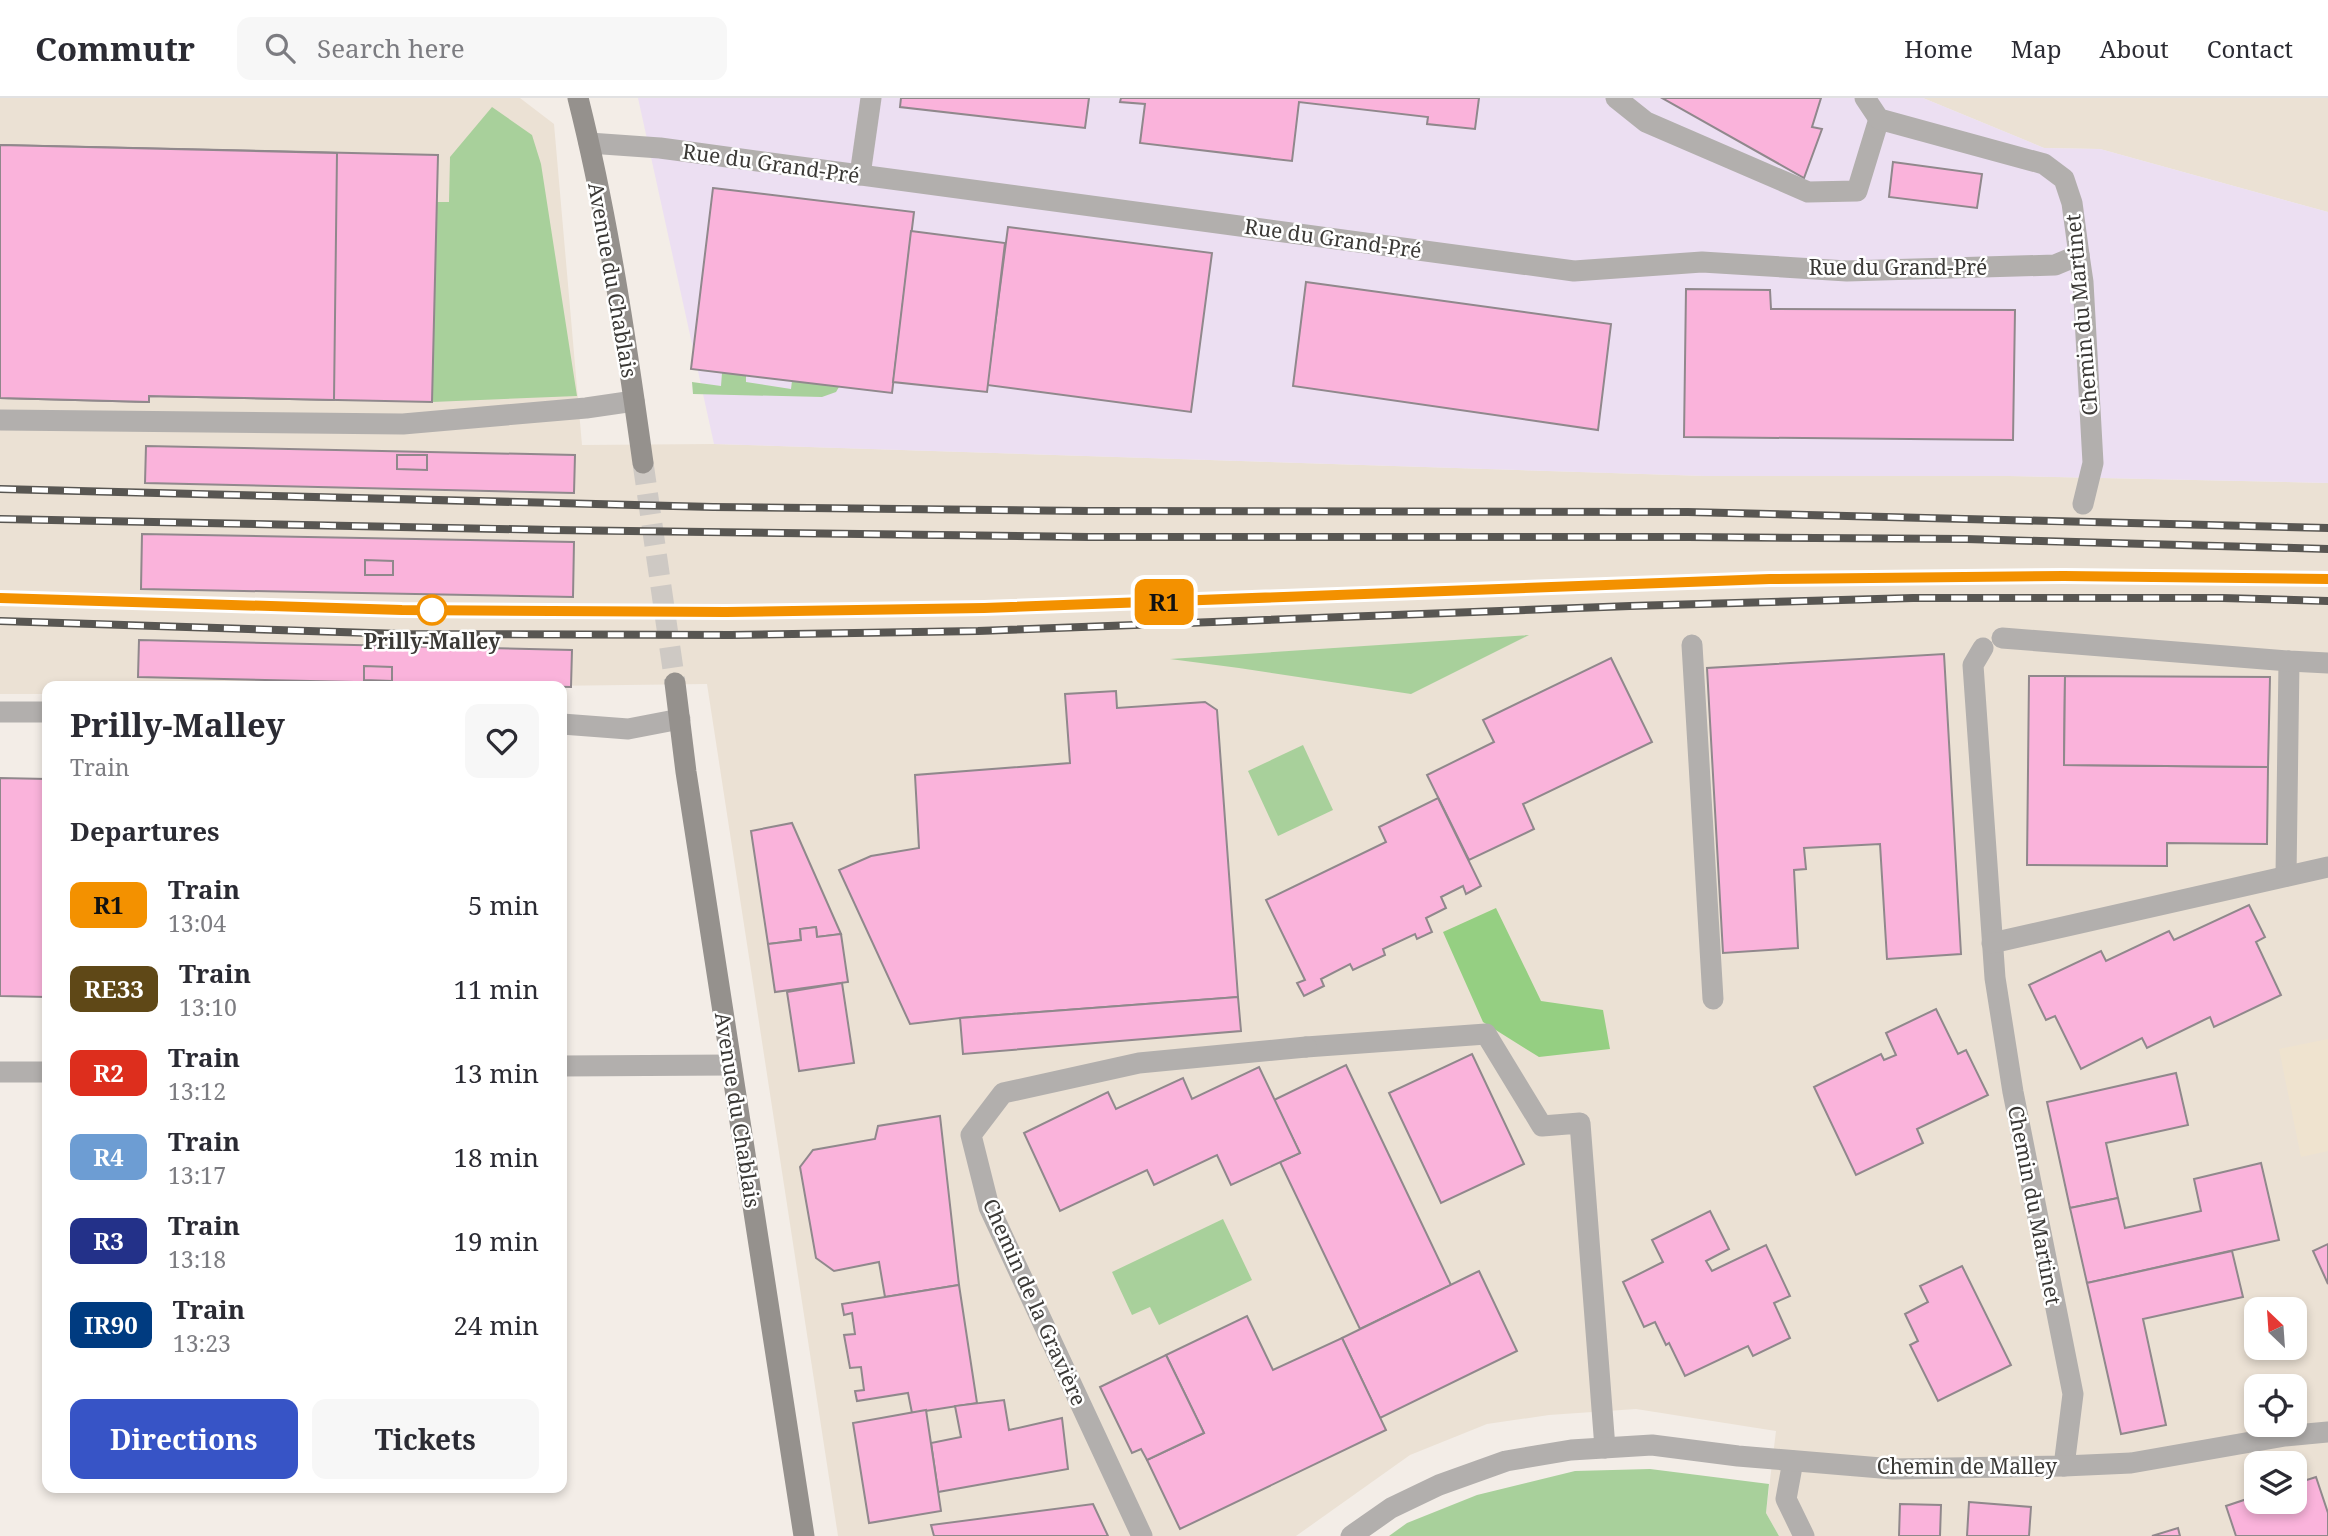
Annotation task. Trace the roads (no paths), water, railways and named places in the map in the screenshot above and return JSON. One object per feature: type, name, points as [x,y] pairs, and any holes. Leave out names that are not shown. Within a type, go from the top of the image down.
[{"type":"main road","name":"Avenue du Chablais","points":[[578,98],[589,143],[643,463]]},
{"type":"main road","name":"Avenue du Chablais","points":[[675,684],[688,785],[804,1536]]},
{"type":"street","points":[[860,175],[871,98]]},
{"type":"street","points":[[1616,98],[1646,122],[1808,192],[1857,191],[1879,119],[1865,98]]},
{"type":"street","name":"Chemin du Martinet","points":[[1879,119],[2044,164],[2064,179],[2071,203],[2083,282],[2093,463],[2083,504]]},
{"type":"street","name":"Rue du Grand-Pré","points":[[589,143],[660,148],[1574,271],[1702,262],[1847,271],[2055,265],[2079,255]]},
{"type":"street","points":[[0,420],[403,424],[634,401]]},
{"type":"street","points":[[2001,638],[2328,663]]},
{"type":"street","points":[[1692,645],[1713,999]]},
{"type":"street","name":"Chemin du Martinet","points":[[1983,648],[1973,665],[1995,978],[2013,1092],[2073,1394],[2064,1466]]},
{"type":"street","points":[[2286,876],[2289,662]]},
{"type":"street","points":[[0,712],[42,712]]},
{"type":"street","points":[[567,724],[628,729],[680,719]]},
{"type":"street","points":[[1992,943],[2328,867]]},
{"type":"street","name":"Chemin de la Gravière","points":[[1142,1536],[989,1207],[971,1135],[1003,1093],[1139,1063],[1486,1034],[1542,1126],[1580,1123],[1605,1448]]},
{"type":"street","points":[[567,1066],[731,1065]]},
{"type":"street","points":[[0,1072],[42,1072]]},
{"type":"street","name":"Chemin de Malley","points":[[1351,1536],[1391,1508],[1439,1485],[1506,1461],[1571,1450],[1652,1446],[1893,1469],[2064,1466],[2131,1463],[2286,1436],[2328,1432]]},
{"type":"street","points":[[1793,1461],[1786,1499],[1804,1536]]},
{"type":"tunnel","points":[[643,463],[675,683]]},
{"type":"railway","points":[[0,489],[713,507],[1688,512],[2328,528]]},
{"type":"railway","points":[[0,519],[1089,537],[1966,539],[2328,549]]},
{"type":"railway","points":[[0,598],[369,608],[860,610],[1081,605],[1836,577],[2328,579]]},
{"type":"railway","points":[[0,621],[402,634],[731,635],[978,631],[1913,598],[2222,598],[2328,601]]},
{"type":"train","name":"R1","points":[[0,598],[402,610],[726,612],[984,608],[1770,579],[2064,576],[2328,579]]},
{"type":"place","name":"Prilly-Malley","points":[[432,610]]}]
